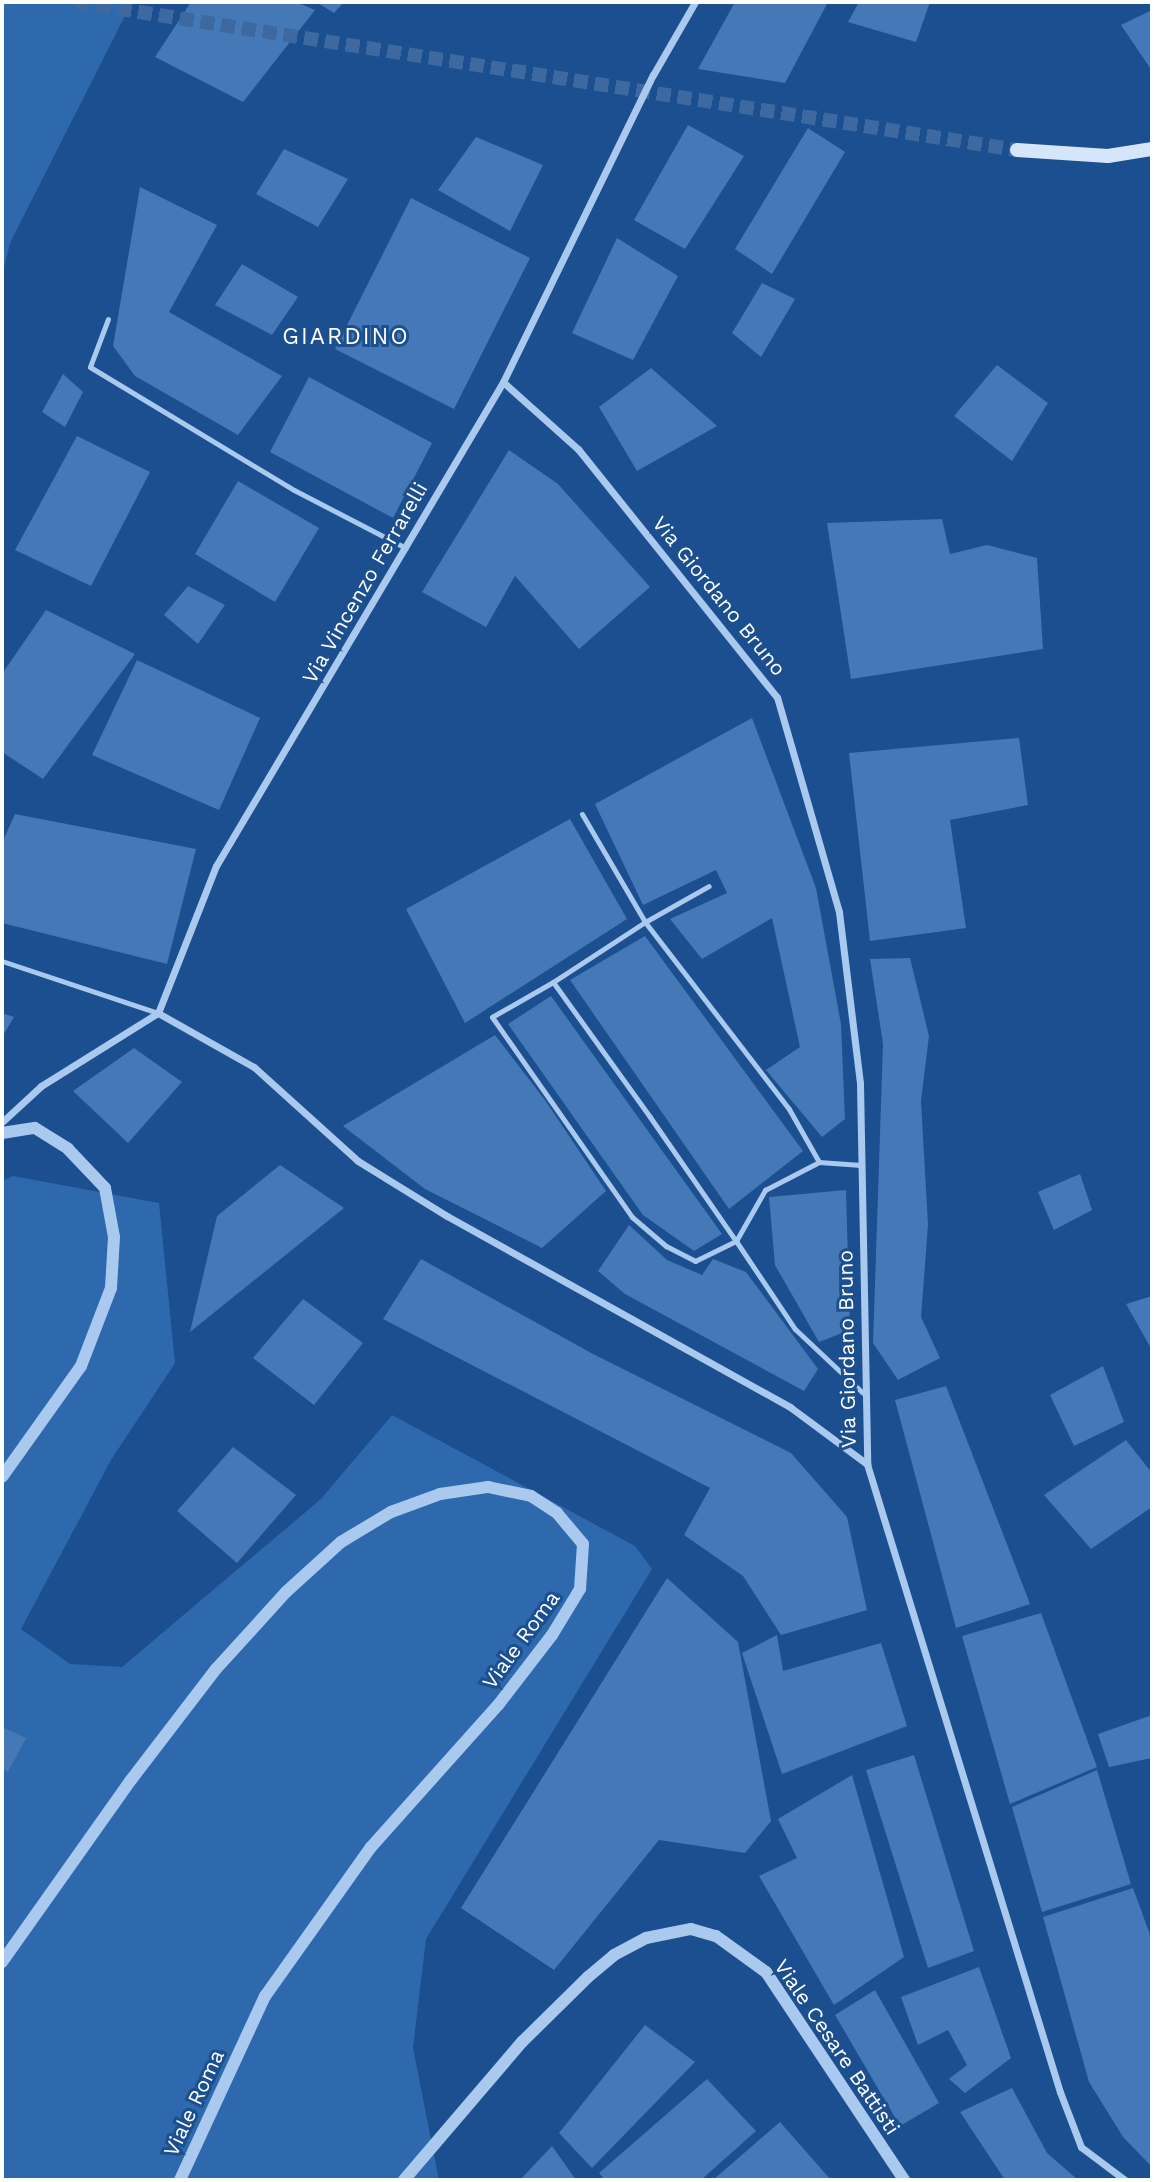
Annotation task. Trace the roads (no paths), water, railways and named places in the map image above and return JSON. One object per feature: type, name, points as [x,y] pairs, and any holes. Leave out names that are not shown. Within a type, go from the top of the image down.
[{"type":"main road","points":[[1017,150],[1108,156],[1152,149]]},
{"type":"street","name":"Via Vincenzo Ferrarelli","points":[[158,1013],[216,866],[503,382],[653,75],[695,2]]},
{"type":"street","name":"Via Giordano Bruno","points":[[503,382],[579,449],[778,697],[839,912],[860,1084],[863,1393],[867,1464]]},
{"type":"street","name":"Via Giordano Bruno","points":[[158,1013],[254,1067],[358,1161],[447,1216],[790,1407],[867,1464]]},
{"type":"street","points":[[2,1122],[41,1086],[158,1013]]},
{"type":"street","points":[[2,1133],[35,1128],[68,1149],[105,1188],[114,1237],[111,1288],[81,1366],[2,1477]]},
{"type":"street","points":[[867,1464],[1060,2092],[1081,2147],[1125,2180]]},
{"type":"street","name":"Viale Roma","points":[[2,1962],[131,1780],[216,1670],[286,1592],[341,1542],[391,1512],[440,1494],[488,1487],[531,1496],[557,1513],[583,1544],[580,1589],[552,1635],[498,1705],[371,1847],[265,1996],[180,2180]]},
{"type":"street","name":"Viale Cesare Battisti","points":[[404,2180],[522,2042],[587,1977],[614,1955],[646,1938],[691,1929],[716,1936],[766,1972],[904,2180]]},
{"type":"lane","points":[[108,319],[90,367],[294,490],[406,548]]},
{"type":"lane","points":[[582,814],[645,922],[789,1109],[819,1162]]},
{"type":"lane","points":[[709,886],[645,922],[553,982],[492,1017],[632,1217],[666,1246],[695,1261],[736,1241],[765,1190],[819,1162],[861,1166]]},
{"type":"lane","name":"Via Giordano Bruno","points":[[2,961],[158,1013]]},
{"type":"lane","points":[[553,982],[795,1329],[863,1393]]},
{"type":"tunnel","points":[[76,2],[1017,150]]},
{"type":"district","name":"GIARDINO","points":[[346,337]]}]
